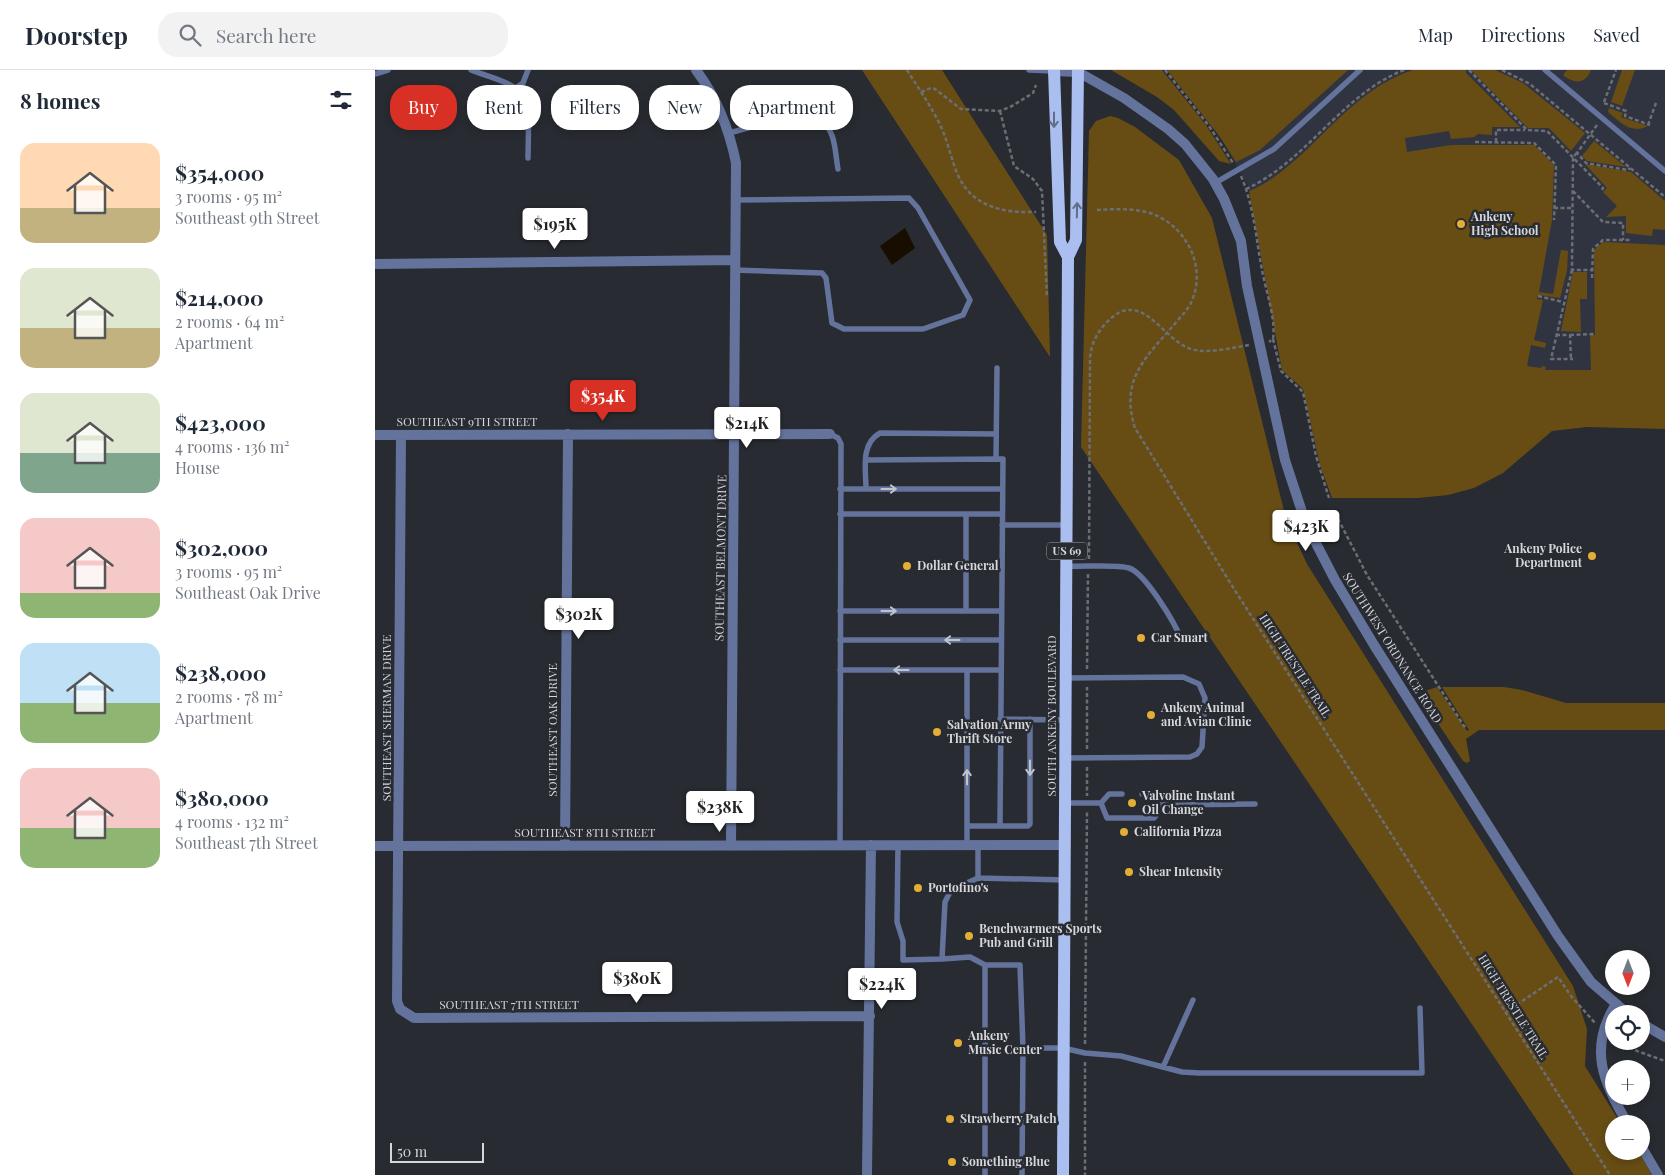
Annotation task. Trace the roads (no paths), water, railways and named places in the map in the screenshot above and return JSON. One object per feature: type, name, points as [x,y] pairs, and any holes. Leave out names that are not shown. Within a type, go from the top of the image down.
[{"type":"main road","name":"SOUTH ANKENY BOULEVARD","points":[[1054,71],[1060,242],[1068,257]]},
{"type":"main road","name":"SOUTH ANKENY BOULEVARD","points":[[1063,1175],[1068,257],[1077,240],[1078,71]]},
{"type":"street","name":"SOUTHEAST BELMONT DRIVE","points":[[696,70],[713,92],[729,132],[736,163],[731,846]]},
{"type":"street","name":"SOUTHWEST ORDNANCE ROAD","points":[[1054,71],[1078,71],[1124,98],[1168,129],[1200,161],[1215,183],[1233,220],[1241,242],[1247,286],[1285,460],[1300,506],[1315,542],[1374,645],[1558,936],[1587,977],[1616,1004]]},
{"type":"street","points":[[375,264],[735,265]]},
{"type":"street","name":"SOUTHEAST 9TH STREET","points":[[375,434],[830,434]]},
{"type":"street","name":"SOUTHEAST OAK DRIVE","points":[[565,846],[568,434]]},
{"type":"street","name":"SOUTHEAST SHERMAN DRIVE","points":[[397,1001],[401,435]]},
{"type":"street","name":"SOUTHEAST 8TH STREET","points":[[375,846],[1065,844]]},
{"type":"street","points":[[867,1175],[871,845]]},
{"type":"street","name":"SOUTHEAST 7TH STREET","points":[[397,1001],[400,1009],[414,1018],[870,1016]]},
{"type":"street","points":[[1616,1004],[1603,1030],[1600,1044],[1603,1068],[1613,1100],[1622,1115]]},
{"type":"street","points":[[1650,1028],[1665,1037]]},
{"type":"street","points":[[1650,1160],[1659,1175]]},
{"type":"lane","points":[[375,74],[389,70]]},
{"type":"lane","points":[[471,70],[505,85]]},
{"type":"lane","points":[[520,85],[523,83],[528,70]]},
{"type":"lane","points":[[1029,70],[1054,71]]},
{"type":"lane","points":[[1215,183],[1274,149],[1360,70]]},
{"type":"lane","points":[[1545,70],[1665,171]]},
{"type":"lane","points":[[729,132],[755,126],[820,121],[829,127],[837,169]]},
{"type":"lane","points":[[528,130],[528,158]]},
{"type":"lane","points":[[735,265],[822,273],[825,278],[832,323],[844,329],[923,328],[963,315],[970,300],[918,208],[909,198],[736,200]]},
{"type":"lane","points":[[996,459],[997,368]]},
{"type":"lane","points":[[866,489],[867,446],[871,438],[880,433],[996,434]]},
{"type":"lane","points":[[830,434],[838,438],[841,444],[840,845]]},
{"type":"lane","points":[[866,460],[1003,459],[1000,826]]},
{"type":"lane","points":[[840,489],[1002,489]]},
{"type":"lane","points":[[840,514],[1002,514]]},
{"type":"lane","points":[[966,514],[966,611]]},
{"type":"lane","points":[[1002,525],[1067,525]]},
{"type":"lane","points":[[1067,566],[1128,568],[1137,572],[1169,615],[1181,639]]},
{"type":"lane","points":[[840,611],[1001,611]]},
{"type":"lane","points":[[840,640],[1001,640]]},
{"type":"lane","points":[[840,670],[1001,670]]},
{"type":"lane","points":[[967,670],[967,826],[978,878]]},
{"type":"lane","points":[[1066,678],[1183,678],[1199,684],[1205,698],[1203,747],[1197,754],[1176,758],[1066,758]]},
{"type":"lane","points":[[1001,719],[1066,720]]},
{"type":"lane","points":[[967,826],[1028,826],[1030,824],[1030,719]]},
{"type":"lane","points":[[1101,803],[1109,794],[1122,794]]},
{"type":"lane","points":[[1142,794],[1151,795],[1164,805],[1255,804]]},
{"type":"lane","points":[[1066,803],[1101,803]]},
{"type":"lane","points":[[1101,803],[1107,818],[1154,818],[1164,805]]},
{"type":"lane","points":[[898,845],[897,922],[903,941],[903,960],[970,958],[985,965],[1021,965],[1023,1048],[1022,1175]]},
{"type":"lane","points":[[942,959],[945,902],[951,890],[978,878],[1065,880]]},
{"type":"lane","points":[[985,965],[985,1175]]},
{"type":"lane","points":[[1163,1067],[1193,1000]]},
{"type":"lane","points":[[1023,1048],[1063,1048],[1085,1053],[1121,1056],[1163,1067],[1199,1073],[1422,1073],[1420,1008]]},
{"type":"place","name":"Ankeny High School","points":[[1461,224]]},
{"type":"place","name":"Ankeny Police Department","points":[[1592,556]]},
{"type":"place","name":"Dollar General","points":[[907,566]]},
{"type":"place","name":"Car Smart","points":[[1141,638]]},
{"type":"place","name":"Ankeny Animal and Avian Clinic","points":[[1151,715]]},
{"type":"place","name":"Salvation Army Thrift Store","points":[[937,732]]},
{"type":"place","name":"Valvoline Instant Oil Change","points":[[1132,803]]},
{"type":"place","name":"California Pizza","points":[[1124,832]]},
{"type":"place","name":"Shear Intensity","points":[[1129,872]]},
{"type":"place","name":"Portofino's","points":[[918,888]]},
{"type":"place","name":"Benchwarmers Sports Pub and Grill","points":[[969,936]]},
{"type":"place","name":"Ankeny Music Center","points":[[958,1043]]},
{"type":"place","name":"Strawberry Patch","points":[[950,1119]]},
{"type":"place","name":"Something Blue","points":[[952,1162]]}]
